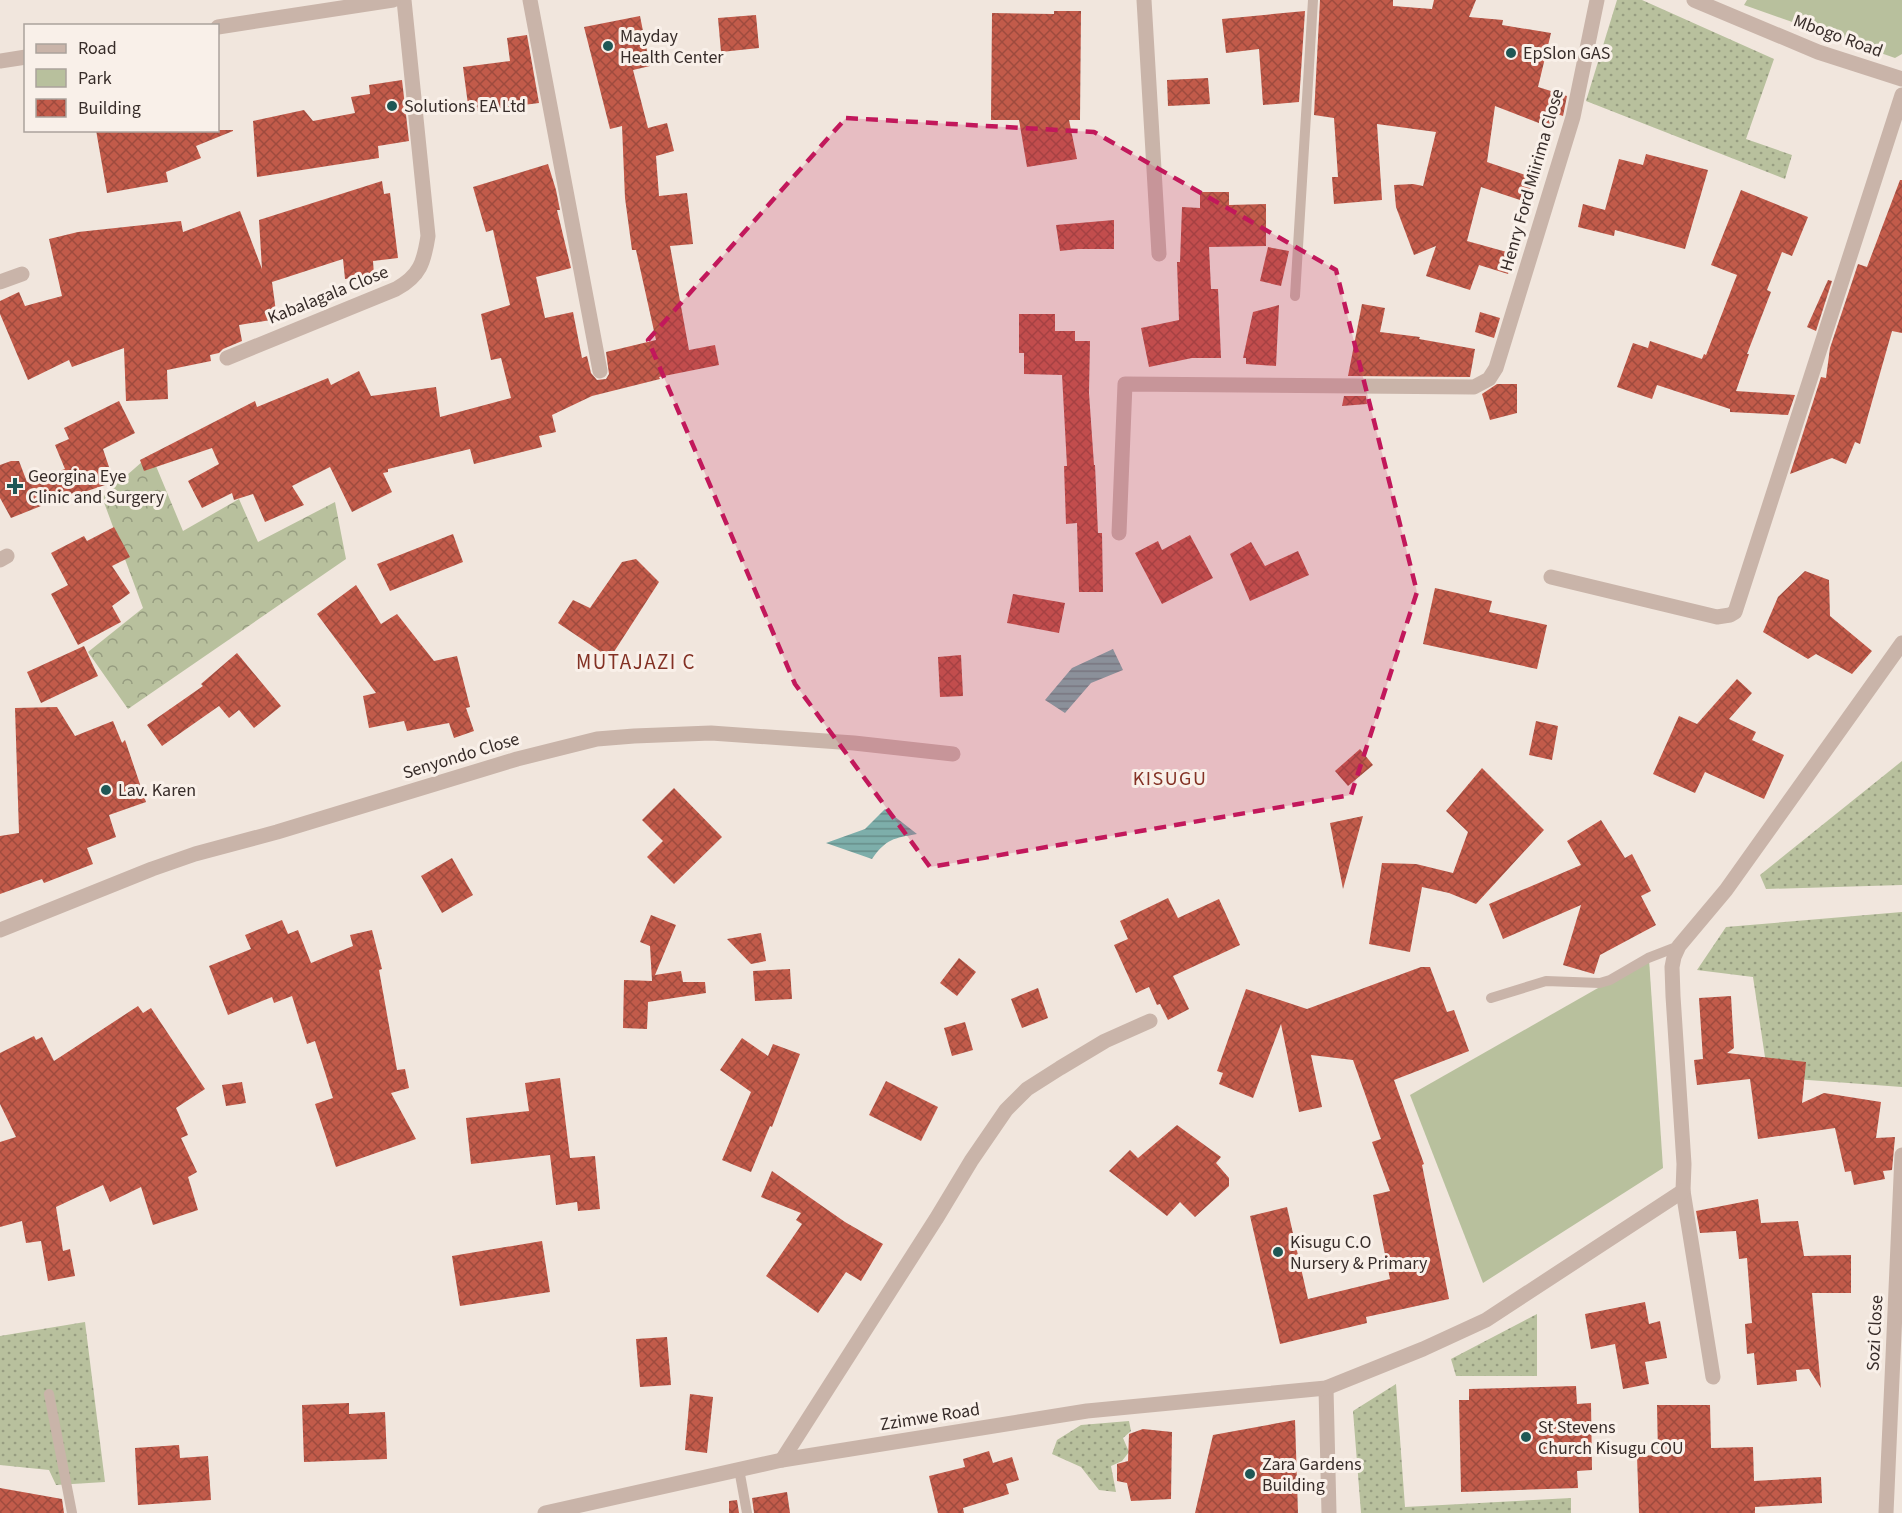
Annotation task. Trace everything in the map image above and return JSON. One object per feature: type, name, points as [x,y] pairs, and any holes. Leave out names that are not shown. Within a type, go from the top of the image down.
[{"type":"street","points":[[219,27],[337,4],[393,0]]},
{"type":"street","name":"Kabalagala Close","points":[[227,358],[396,289],[411,281],[422,262],[428,236],[404,0]]},
{"type":"street","points":[[530,0],[600,371]]},
{"type":"street","points":[[1144,0],[1159,254]]},
{"type":"street","name":"Henry Ford Miirima Close","points":[[1119,533],[1125,384],[1474,387],[1489,379],[1496,368],[1573,117],[1597,0]]},
{"type":"street","name":"Mbogo Road","points":[[1694,0],[1818,52],[1902,79]]},
{"type":"street","points":[[0,61],[24,57]]},
{"type":"street","points":[[1551,577],[1717,617],[1735,612],[1902,95]]},
{"type":"street","points":[[0,282],[22,274]]},
{"type":"street","points":[[1713,1377],[1683,1191],[1683,1153],[1673,996],[1674,957],[1679,946],[1733,881],[1902,643]]},
{"type":"street","name":"Senyondo Close","points":[[0,930],[195,854],[277,832],[517,759],[597,739],[711,734],[854,743],[953,754]]},
{"type":"street","points":[[782,1460],[971,1161],[1006,1110],[1027,1089],[1060,1068],[1105,1041],[1150,1021]]},
{"type":"street","name":"Sozi Close","points":[[1886,1513],[1902,1155]]},
{"type":"street","name":"Zzimwe Road","points":[[545,1513],[782,1460],[1087,1411],[1326,1388],[1423,1349],[1485,1320],[1683,1191]]},
{"type":"street","points":[[1326,1388],[1329,1513]]},
{"type":"lane","points":[[1295,296],[1313,0]]},
{"type":"lane","points":[[1491,998],[1546,981],[1600,983],[1610,980],[1648,958],[1679,946]]},
{"type":"lane","points":[[49,1394],[72,1513]]},
{"type":"lane","points":[[739,1469],[747,1513]]},
{"type":"highlighted area","points":[[846,118],[1094,132],[1336,270],[1417,592],[1351,795],[930,867],[795,684],[648,340]]},
{"type":"green space","points":[[1617,0],[1642,0],[1774,59],[1746,139],[1792,155],[1785,179],[1586,101]]},
{"type":"green space","points":[[1747,0],[1902,0],[1902,54],[1895,58],[1744,5]]},
{"type":"green space","points":[[151,454],[183,531],[239,499],[258,542],[335,502],[346,559],[128,709],[88,652],[143,608],[102,497]]},
{"type":"green space","points":[[1902,761],[1902,885],[1766,889],[1760,875]]},
{"type":"green space","points":[[1902,912],[1902,1087],[1768,1077],[1753,977],[1697,970],[1726,927]]},
{"type":"green space","points":[[1649,959],[1663,1168],[1483,1283],[1410,1095]]},
{"type":"green space","points":[[1537,1314],[1537,1376],[1456,1376],[1451,1359]]},
{"type":"green space","points":[[85,1322],[105,1482],[56,1485],[49,1470],[0,1465],[0,1336]]},
{"type":"green space","points":[[1396,1384],[1405,1507],[1571,1498],[1571,1513],[1361,1513],[1353,1411]]},
{"type":"green space","points":[[1129,1421],[1131,1431],[1123,1438],[1129,1452],[1122,1461],[1111,1466],[1116,1492],[1099,1490],[1081,1467],[1052,1454],[1057,1440],[1081,1425]]},
{"type":"water","points":[[1113,649],[1123,670],[1091,683],[1065,713],[1045,700],[1072,668]]},
{"type":"water","points":[[885,809],[917,834],[891,840],[872,859],[826,843],[865,829]]},
{"type":"building","points":[[1320,0],[1393,0],[1393,6],[1432,9],[1434,0],[1476,0],[1469,17],[1503,20],[1502,25],[1551,33],[1538,87],[1567,96],[1563,116],[1554,113],[1549,127],[1495,106],[1487,162],[1534,178],[1526,202],[1481,187],[1467,241],[1514,254],[1508,274],[1479,265],[1470,290],[1426,276],[1436,246],[1414,255],[1396,207],[1394,185],[1423,186],[1436,132],[1377,124],[1382,200],[1334,204],[1332,177],[1338,177],[1334,118],[1314,115]]},
{"type":"building","points":[[1054,11],[1081,11],[1080,120],[1069,120],[1077,159],[1027,167],[1019,120],[991,120],[992,13],[1054,14]]},
{"type":"building","points":[[1305,11],[1299,102],[1263,105],[1259,49],[1226,53],[1222,19]]},
{"type":"building","points":[[756,15],[759,48],[721,52],[718,18]]},
{"type":"building","points":[[640,16],[650,66],[633,70],[648,128],[667,123],[674,151],[656,156],[659,196],[687,193],[693,244],[670,246],[689,350],[715,345],[719,365],[659,377],[660,379],[592,396],[552,415],[556,432],[539,436],[542,447],[474,464],[470,449],[388,469],[388,472],[383,473],[392,492],[352,512],[330,467],[292,486],[304,505],[265,522],[253,494],[234,500],[232,493],[202,508],[188,481],[219,464],[212,448],[144,471],[140,460],[255,401],[257,407],[328,378],[331,385],[359,371],[371,396],[436,387],[440,417],[511,398],[501,358],[491,360],[481,314],[510,305],[493,230],[486,232],[473,187],[548,164],[556,190],[560,210],[557,210],[571,268],[536,277],[545,318],[573,312],[582,358],[587,356],[591,373],[597,380],[606,379],[609,374],[606,352],[656,340],[636,250],[632,250],[625,198],[622,126],[610,129],[584,27]]},
{"type":"building","points":[[527,35],[539,103],[469,112],[463,67],[510,61],[507,38]]},
{"type":"building","points":[[1208,78],[1210,104],[1168,106],[1167,80]]},
{"type":"building","points":[[402,80],[409,141],[378,146],[379,158],[257,177],[253,121],[304,110],[313,121],[355,113],[351,97],[370,94],[369,85]]},
{"type":"building","points":[[233,130],[196,146],[201,158],[166,172],[168,182],[107,193],[96,132]]},
{"type":"building","points":[[1646,154],[1708,170],[1685,249],[1615,230],[1614,236],[1578,227],[1583,204],[1605,210],[1619,159],[1643,165]]},
{"type":"building","points":[[1900,180],[1902,180],[1902,333],[1892,331],[1860,444],[1855,442],[1846,464],[1832,458],[1790,474],[1821,377],[1826,378],[1830,348],[1858,264],[1867,267]]},
{"type":"building","points":[[382,181],[384,194],[390,193],[398,258],[373,261],[374,275],[345,279],[343,259],[272,282],[277,319],[239,325],[242,341],[210,355],[211,361],[167,370],[168,399],[126,401],[124,348],[72,367],[69,360],[28,380],[0,314],[0,301],[19,292],[25,306],[62,296],[49,239],[78,232],[181,221],[183,232],[240,211],[262,269],[259,220]]},
{"type":"building","points":[[1741,190],[1808,217],[1792,256],[1782,252],[1767,290],[1771,292],[1747,354],[1749,354],[1736,391],[1795,395],[1788,415],[1730,412],[1730,409],[1657,385],[1652,399],[1617,387],[1633,343],[1648,348],[1650,341],[1702,359],[1704,354],[1706,355],[1737,275],[1711,265]]},
{"type":"building","points":[[1200,192],[1229,192],[1229,205],[1266,204],[1266,246],[1209,247],[1211,289],[1218,289],[1221,358],[1192,358],[1149,367],[1141,328],[1179,320],[1177,262],[1180,262],[1182,207],[1200,208]]},
{"type":"building","points":[[1114,220],[1114,249],[1060,251],[1056,225]]},
{"type":"building","points":[[1268,247],[1289,251],[1281,286],[1260,281]]},
{"type":"building","points":[[1828,280],[1832,281],[1816,331],[1807,327]]},
{"type":"building","points":[[1362,304],[1385,308],[1380,332],[1420,337],[1419,339],[1475,349],[1470,377],[1348,376]]},
{"type":"building","points":[[1279,305],[1276,366],[1246,364],[1246,358],[1243,358],[1253,312]]},
{"type":"building","points":[[1480,312],[1500,318],[1494,338],[1475,332]]},
{"type":"building","points":[[1019,314],[1055,314],[1055,331],[1075,331],[1075,341],[1090,341],[1089,393],[1098,533],[1102,533],[1103,592],[1079,592],[1077,523],[1066,524],[1064,466],[1067,466],[1062,375],[1024,374],[1024,353],[1019,353]]},
{"type":"building","points":[[1497,384],[1517,384],[1517,413],[1490,420],[1482,394]]},
{"type":"building","points":[[1344,396],[1366,396],[1367,404],[1342,406]]},
{"type":"building","points":[[119,401],[135,433],[103,449],[114,482],[72,496],[71,494],[11,518],[0,498],[0,465],[19,461],[27,482],[65,469],[55,445],[69,439],[64,428]]},
{"type":"building","points":[[114,527],[130,557],[112,566],[130,593],[112,606],[121,622],[78,645],[51,594],[68,585],[51,553],[84,536],[87,541]]},
{"type":"building","points":[[453,534],[463,562],[390,591],[377,564]]},
{"type":"building","points":[[1190,535],[1213,578],[1162,604],[1135,553],[1158,541],[1162,550]]},
{"type":"building","points":[[1251,542],[1265,566],[1298,551],[1309,575],[1250,601],[1230,554]]},
{"type":"building","points":[[636,559],[659,582],[610,658],[558,623],[573,600],[590,608],[622,562]]},
{"type":"building","points":[[1805,571],[1829,580],[1830,616],[1872,651],[1852,674],[1816,654],[1808,659],[1763,632],[1778,597]]},
{"type":"building","points":[[356,585],[381,624],[397,614],[434,661],[457,656],[470,707],[466,708],[474,731],[454,738],[449,723],[407,731],[404,721],[369,728],[363,696],[376,693],[317,614]]},
{"type":"building","points":[[1435,588],[1492,601],[1489,612],[1547,625],[1537,669],[1423,644]]},
{"type":"building","points":[[1013,594],[1065,603],[1059,633],[1007,623]]},
{"type":"building","points":[[84,646],[98,676],[41,703],[27,672]]},
{"type":"building","points":[[237,653],[281,706],[254,728],[239,710],[229,718],[219,706],[162,746],[147,725],[203,686],[201,684]]},
{"type":"building","points":[[961,655],[963,696],[940,697],[938,657]]},
{"type":"building","points":[[1737,679],[1752,693],[1729,719],[1756,732],[1752,740],[1784,755],[1764,799],[1705,772],[1695,793],[1653,774],[1679,716],[1697,724]]},
{"type":"building","points":[[57,707],[75,736],[113,721],[122,743],[125,740],[146,802],[109,815],[116,837],[87,848],[93,864],[44,883],[42,879],[0,894],[0,836],[19,833],[15,708]]},
{"type":"building","points":[[1536,721],[1558,726],[1552,760],[1529,755]]},
{"type":"building","points":[[1360,749],[1373,765],[1348,786],[1335,771]]},
{"type":"building","points":[[1482,768],[1544,830],[1476,904],[1449,893],[1422,887],[1410,952],[1369,944],[1382,863],[1416,864],[1453,873],[1468,832],[1446,811]]},
{"type":"building","points":[[674,788],[722,837],[674,884],[647,857],[663,841],[642,820]]},
{"type":"building","points":[[1363,816],[1343,889],[1330,823]]},
{"type":"building","points":[[1601,820],[1625,858],[1632,854],[1651,891],[1641,896],[1656,925],[1600,955],[1594,974],[1563,965],[1581,905],[1503,939],[1489,904],[1581,865],[1567,841]]},
{"type":"building","points":[[452,858],[473,895],[442,913],[421,876]]},
{"type":"building","points":[[1168,898],[1178,918],[1219,899],[1240,945],[1173,976],[1189,1009],[1168,1020],[1160,1004],[1157,1005],[1149,987],[1136,993],[1114,945],[1128,939],[1120,921]]},
{"type":"building","points":[[651,915],[676,925],[655,975],[681,971],[683,982],[705,982],[706,993],[648,1002],[647,1029],[623,1028],[624,980],[652,981],[650,946],[640,942]]},
{"type":"building","points":[[282,920],[288,934],[298,930],[311,963],[353,946],[350,935],[372,930],[382,969],[379,970],[397,1070],[405,1069],[409,1088],[391,1093],[416,1139],[336,1167],[315,1104],[333,1098],[315,1041],[307,1044],[292,996],[274,1003],[272,997],[228,1015],[209,966],[251,949],[245,935]]},
{"type":"building","points":[[761,933],[766,961],[751,964],[727,939]]},
{"type":"building","points":[[959,958],[976,972],[957,996],[940,983]]},
{"type":"building","points":[[1421,967],[1430,967],[1447,1012],[1454,1010],[1469,1051],[1394,1080],[1424,1164],[1422,1165],[1449,1299],[1366,1317],[1367,1323],[1280,1344],[1250,1216],[1287,1207],[1308,1299],[1390,1279],[1373,1195],[1390,1191],[1372,1142],[1381,1139],[1353,1060],[1311,1055],[1322,1107],[1299,1112],[1281,1024],[1253,1098],[1219,1084],[1223,1073],[1217,1071],[1246,989],[1307,1009]]},
{"type":"building","points":[[790,969],[792,999],[755,1001],[753,971]]},
{"type":"building","points":[[1038,988],[1048,1018],[1022,1028],[1011,999]]},
{"type":"building","points":[[1731,996],[1734,1048],[1727,1053],[1806,1062],[1802,1103],[1824,1093],[1881,1102],[1876,1138],[1895,1137],[1892,1170],[1883,1171],[1885,1179],[1854,1185],[1851,1171],[1845,1172],[1835,1128],[1758,1139],[1750,1079],[1697,1085],[1694,1060],[1703,1059],[1699,998]]},
{"type":"building","points":[[138,1006],[143,1013],[151,1008],[205,1089],[176,1108],[188,1135],[181,1138],[197,1172],[188,1177],[198,1210],[153,1225],[141,1187],[110,1202],[103,1185],[56,1207],[63,1251],[70,1249],[75,1276],[48,1281],[41,1241],[26,1243],[22,1221],[0,1227],[0,1142],[16,1137],[0,1104],[0,1053],[34,1036],[36,1040],[42,1037],[54,1061]]},
{"type":"building","points":[[965,1022],[973,1050],[952,1056],[944,1028]]},
{"type":"building","points":[[742,1038],[768,1056],[773,1044],[800,1054],[772,1127],[770,1126],[751,1172],[722,1160],[751,1092],[720,1070]]},
{"type":"building","points":[[560,1078],[570,1158],[595,1156],[600,1209],[578,1211],[577,1202],[556,1205],[550,1155],[471,1164],[466,1118],[529,1111],[525,1083]]},
{"type":"building","points":[[886,1081],[938,1107],[921,1141],[869,1115]]},
{"type":"building","points":[[242,1082],[246,1103],[226,1106],[222,1085]]},
{"type":"building","points":[[1177,1125],[1221,1157],[1216,1163],[1229,1178],[1229,1186],[1195,1217],[1180,1202],[1167,1216],[1109,1171],[1130,1150],[1138,1158]]},
{"type":"building","points":[[772,1171],[845,1222],[883,1244],[861,1281],[846,1272],[818,1313],[766,1276],[802,1224],[796,1220],[801,1213],[761,1197]]},
{"type":"building","points":[[1758,1199],[1761,1223],[1798,1221],[1804,1256],[1851,1255],[1851,1293],[1812,1293],[1821,1388],[1809,1369],[1796,1370],[1797,1381],[1757,1385],[1754,1353],[1747,1354],[1745,1324],[1752,1323],[1747,1258],[1739,1259],[1736,1231],[1700,1233],[1696,1211]]},
{"type":"building","points":[[542,1241],[550,1292],[460,1306],[452,1256]]},
{"type":"building","points":[[1645,1302],[1649,1324],[1660,1321],[1667,1358],[1645,1362],[1649,1384],[1623,1389],[1615,1344],[1591,1349],[1585,1314]]},
{"type":"building","points":[[667,1337],[671,1385],[640,1387],[636,1339]]},
{"type":"building","name":"St Stevens Church Kisugu COU","points":[[1576,1386],[1577,1404],[1591,1403],[1592,1470],[1577,1471],[1578,1488],[1461,1492],[1459,1400],[1469,1400],[1469,1389]]},
{"type":"building","points":[[690,1394],[713,1397],[707,1453],[685,1450]]},
{"type":"building","points":[[349,1403],[349,1414],[385,1412],[387,1459],[304,1462],[302,1405]]},
{"type":"building","points":[[1657,1405],[1710,1405],[1711,1448],[1753,1447],[1754,1481],[1821,1477],[1822,1503],[1755,1507],[1755,1513],[1639,1513],[1637,1456],[1658,1455]]},
{"type":"building","name":"Zara Gardens Building","points":[[1295,1420],[1298,1513],[1195,1513],[1213,1435]]},
{"type":"building","points":[[1143,1429],[1172,1432],[1171,1499],[1131,1501],[1127,1483],[1117,1481],[1117,1464],[1128,1461],[1129,1434]]},
{"type":"building","points":[[179,1445],[180,1458],[208,1456],[211,1500],[138,1505],[135,1448]]},
{"type":"building","points":[[989,1451],[993,1463],[1012,1457],[1019,1480],[1006,1484],[1009,1494],[963,1508],[964,1513],[938,1513],[929,1476],[965,1467],[963,1459]]},
{"type":"building","points":[[0,1488],[62,1499],[64,1513],[0,1513]]},
{"type":"building","points":[[787,1492],[790,1513],[754,1513],[752,1498]]},
{"type":"building","points":[[737,1500],[739,1513],[729,1513],[729,1501]]},
{"type":"place","name":"Mayday Health Center","points":[[608,46]]},
{"type":"place","name":"EpSlon GAS","points":[[1511,53]]},
{"type":"place","name":"Solutions EA Ltd","points":[[392,106]]},
{"type":"place","name":"Georgina Eye Clinic and Surgery","points":[[15,486]]},
{"type":"place","name":"Lav. Karen","points":[[106,790]]},
{"type":"place","name":"Kisugu C.O Nursery & Primary","points":[[1278,1252]]},
{"type":"place","name":"St Stevens Church Kisugu COU","points":[[1526,1437]]},
{"type":"place","name":"Zara Gardens Building","points":[[1250,1474]]},
{"type":"district","name":"MUTAJAZI C","points":[[636,662]]},
{"type":"district","name":"KISUGU","points":[[1170,779]]}]
